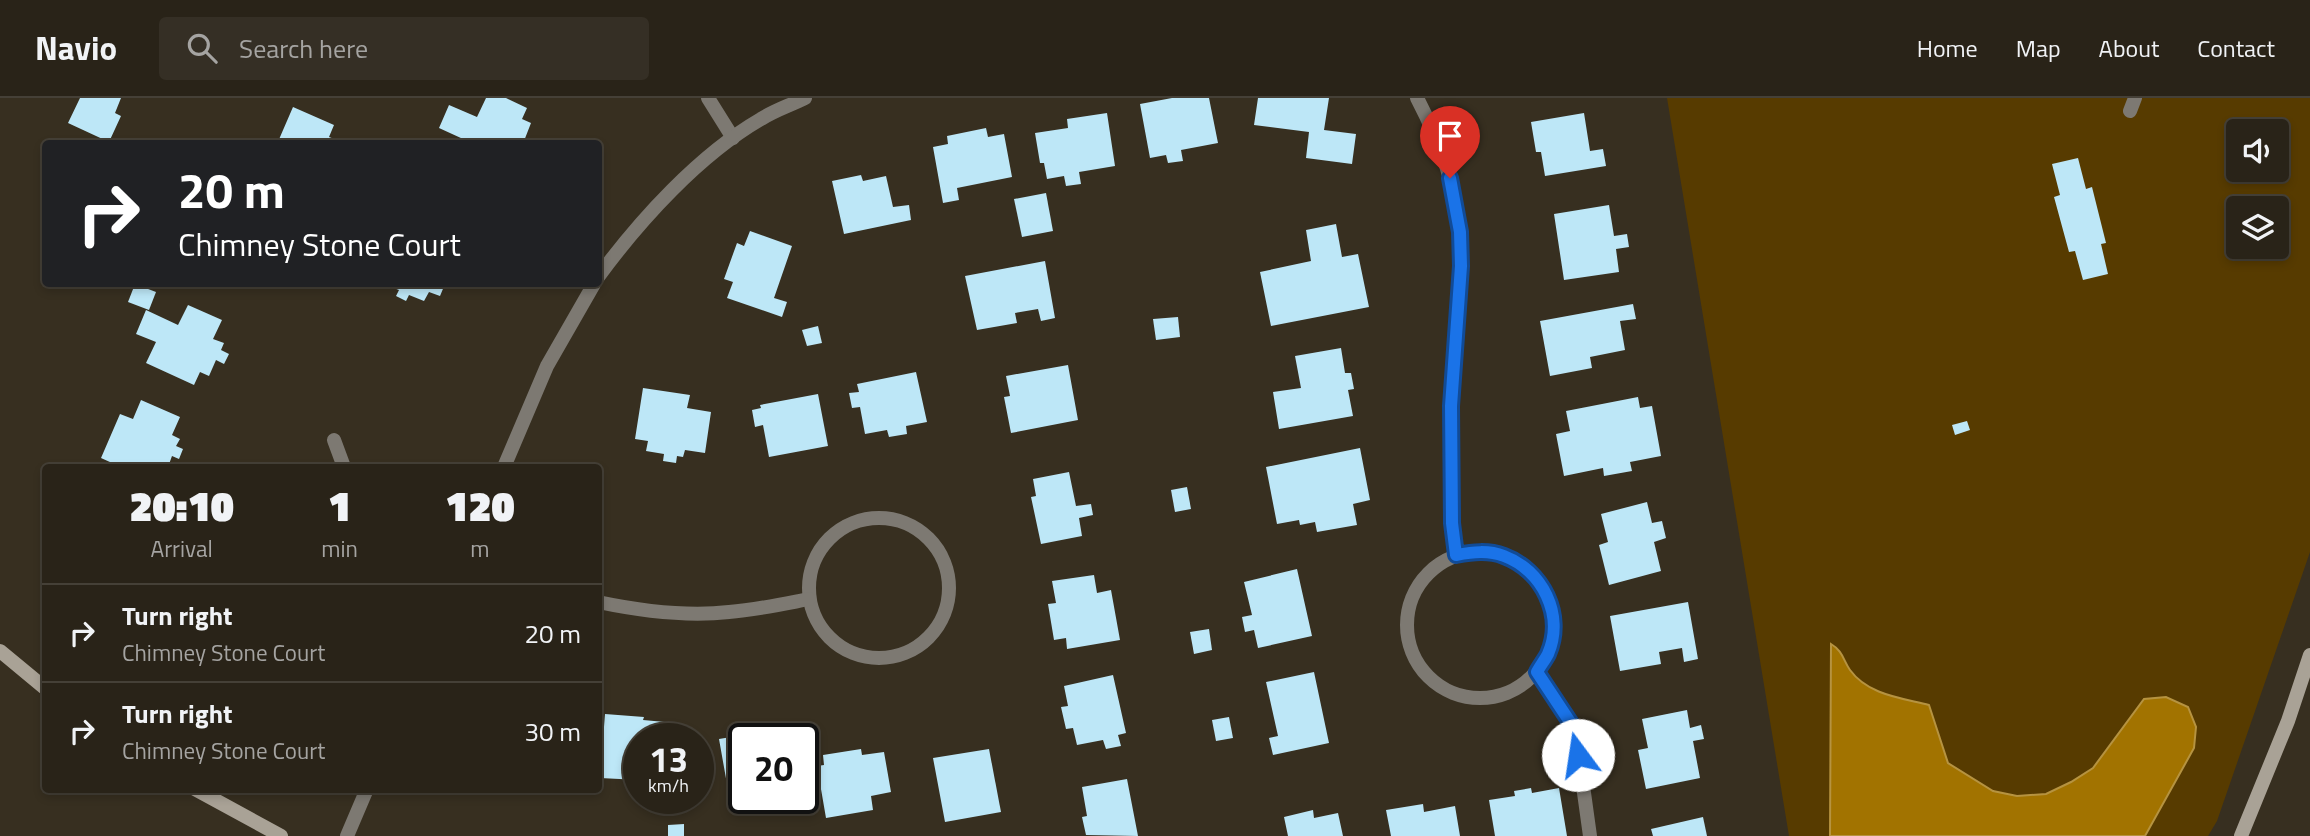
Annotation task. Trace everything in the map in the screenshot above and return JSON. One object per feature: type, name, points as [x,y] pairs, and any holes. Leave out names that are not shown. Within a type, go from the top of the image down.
[{"type":"main road","points":[[0,651],[42,687]]},
{"type":"main road","points":[[2241,836],[2288,720],[2310,655]]},
{"type":"main road","points":[[202,793],[281,836]]},
{"type":"street","points":[[708,98],[733,138]]},
{"type":"street","points":[[602,271],[626,238],[665,198],[733,138],[762,118],[806,98]]},
{"type":"street","points":[[1417,98],[1434,130],[1450,178],[1460,232],[1461,266],[1451,406],[1452,523],[1456,555]]},
{"type":"street","points":[[505,464],[547,366],[592,287]]},
{"type":"street","points":[[334,440],[343,464]]},
{"type":"street","points":[[877,518],[897,521],[916,529],[931,542],[942,558],[948,577],[948,597],[943,616],[933,633],[918,646],[900,655],[880,658],[842,648],[827,635],[815,618],[809,600],[809,579],[814,560],[825,543],[840,530],[858,521],[877,518]]},
{"type":"street","points":[[1480,551],[1503,555],[1524,566],[1541,583],[1551,605],[1554,628],[1549,652],[1537,672],[1519,688],[1497,697],[1472,699],[1447,691],[1427,677],[1413,657],[1406,633],[1408,608],[1417,585],[1434,566],[1456,555],[1480,551]]},
{"type":"street","points":[[602,603],[676,614],[727,612],[809,600]]},
{"type":"street","points":[[1537,672],[1574,728],[1590,836]]},
{"type":"street","points":[[347,836],[365,793]]},
{"type":"shaded area","points":[[1667,98],[2310,98],[2310,552],[2217,821],[2208,836],[1789,836]]},
{"type":"shaded area","points":[[1831,644],[1850,670],[1866,685],[1886,694],[1929,705],[1948,763],[1993,791],[2017,796],[2046,794],[2071,782],[2093,768],[2144,699],[2166,697],[2188,707],[2196,727],[2194,748],[2145,836],[1830,836]]},
{"type":"building","points":[[80,98],[121,98],[115,113],[121,116],[110,140],[68,123]]},
{"type":"building","points":[[486,98],[506,98],[527,108],[522,119],[531,123],[524,140],[465,140],[439,128],[449,105],[477,117]]},
{"type":"building","points":[[1172,98],[1209,98],[1218,143],[1181,150],[1183,161],[1168,163],[1166,155],[1150,158],[1140,104]]},
{"type":"building","points":[[1258,98],[1329,98],[1324,130],[1356,134],[1352,164],[1306,158],[1309,132],[1254,125]]},
{"type":"building","points":[[293,107],[334,125],[329,137],[337,140],[279,140]]},
{"type":"building","points":[[1107,113],[1115,166],[1079,172],[1081,184],[1066,186],[1064,176],[1047,179],[1044,163],[1040,163],[1035,133],[1068,128],[1067,119]]},
{"type":"building","points":[[1584,113],[1590,151],[1603,149],[1606,166],[1545,176],[1541,152],[1536,152],[1531,122]]},
{"type":"building","points":[[986,128],[988,137],[1004,134],[1012,177],[957,188],[959,200],[943,203],[933,147],[948,144],[947,136]]},
{"type":"building","points":[[2078,158],[2086,189],[2092,187],[2106,243],[2101,244],[2108,274],[2083,280],[2075,251],[2069,252],[2054,197],[2060,195],[2052,164]]},
{"type":"building","points":[[861,175],[863,181],[886,176],[893,207],[909,205],[911,220],[844,234],[832,181]]},
{"type":"building","points":[[1046,193],[1053,231],[1022,237],[1014,199]]},
{"type":"building","points":[[1609,205],[1614,236],[1627,234],[1629,247],[1616,249],[1619,272],[1564,280],[1554,214]]},
{"type":"building","points":[[1336,224],[1342,257],[1358,254],[1369,307],[1271,326],[1260,272],[1311,261],[1306,230]]},
{"type":"building","points":[[750,231],[792,246],[774,298],[787,302],[782,317],[727,298],[733,282],[724,279],[737,243],[744,246]]},
{"type":"building","points":[[1045,261],[1055,318],[1041,321],[1038,309],[1015,313],[1017,323],[977,330],[965,276]]},
{"type":"building","points":[[134,287],[156,292],[149,310],[128,302]]},
{"type":"building","points":[[391,287],[444,287],[440,296],[429,292],[424,301],[409,295],[406,301],[396,296],[399,290]]},
{"type":"building","points":[[1633,304],[1636,319],[1620,321],[1625,350],[1590,357],[1592,368],[1550,376],[1540,321]]},
{"type":"building","points":[[188,305],[222,320],[213,339],[224,343],[221,350],[229,354],[224,364],[216,360],[209,376],[200,372],[194,385],[146,363],[156,342],[136,334],[146,310],[178,325]]},
{"type":"building","points":[[1178,317],[1180,337],[1156,340],[1153,319]]},
{"type":"building","points":[[818,326],[822,343],[807,346],[802,330]]},
{"type":"building","points":[[1341,348],[1345,373],[1351,373],[1354,389],[1348,390],[1353,416],[1279,429],[1273,392],[1301,388],[1295,356]]},
{"type":"building","points":[[1068,365],[1078,420],[1011,433],[1004,397],[1010,396],[1006,376]]},
{"type":"building","points":[[916,372],[927,422],[906,426],[907,434],[889,437],[887,430],[865,434],[860,407],[852,408],[849,393],[859,392],[857,384]]},
{"type":"building","points":[[643,388],[690,395],[687,408],[711,412],[705,453],[685,450],[683,457],[677,456],[676,463],[663,461],[664,454],[646,451],[648,441],[635,439]]},
{"type":"building","points":[[818,394],[828,446],[769,457],[763,425],[755,427],[752,410],[761,408],[760,405]]},
{"type":"building","points":[[1638,397],[1640,408],[1652,406],[1661,456],[1630,462],[1632,471],[1604,476],[1603,468],[1564,476],[1556,434],[1570,431],[1566,411]]},
{"type":"building","points":[[141,400],[180,417],[172,435],[180,439],[176,446],[183,449],[179,459],[172,456],[169,464],[114,464],[101,458],[120,414],[133,419]]},
{"type":"building","points":[[1967,421],[1970,430],[1955,435],[1952,425]]},
{"type":"building","points":[[1360,448],[1370,500],[1353,504],[1357,525],[1317,532],[1315,522],[1300,525],[1299,520],[1277,524],[1266,467]]},
{"type":"building","points":[[1069,472],[1076,506],[1091,504],[1093,515],[1079,518],[1082,536],[1041,544],[1031,497],[1036,496],[1033,479]]},
{"type":"building","points":[[1187,487],[1191,509],[1175,512],[1171,490]]},
{"type":"building","points":[[1647,502],[1652,523],[1662,521],[1666,538],[1654,542],[1661,571],[1609,585],[1599,545],[1608,542],[1601,514]]},
{"type":"building","points":[[1297,569],[1312,636],[1258,648],[1254,630],[1245,632],[1242,617],[1252,615],[1244,582]]},
{"type":"building","points":[[1094,575],[1097,593],[1111,590],[1120,640],[1067,649],[1066,638],[1054,640],[1048,604],[1056,603],[1052,581]]},
{"type":"building","points":[[1688,602],[1698,659],[1684,662],[1682,648],[1659,652],[1661,664],[1620,671],[1610,616]]},
{"type":"building","points":[[1209,629],[1212,650],[1194,654],[1190,632]]},
{"type":"building","points":[[1314,672],[1329,743],[1273,755],[1269,738],[1278,736],[1266,682]]},
{"type":"building","points":[[1113,675],[1126,733],[1118,735],[1121,746],[1106,749],[1103,740],[1077,745],[1073,728],[1066,729],[1061,707],[1068,706],[1064,686]]},
{"type":"building","points":[[1687,710],[1690,728],[1701,725],[1704,739],[1693,741],[1700,778],[1646,789],[1638,750],[1648,748],[1642,719]]},
{"type":"building","points":[[605,714],[644,717],[643,720],[665,722],[623,723],[623,779],[602,778]]},
{"type":"building","points":[[1229,717],[1233,738],[1216,741],[1212,720]]},
{"type":"building","points":[[728,738],[728,790],[719,739]]},
{"type":"building","points":[[861,749],[862,755],[884,752],[891,792],[871,796],[873,810],[826,818],[819,778],[819,766],[824,765],[823,755]]},
{"type":"building","points":[[989,749],[1001,812],[945,822],[933,758]]},
{"type":"building","points":[[1127,779],[1138,836],[1086,835],[1082,817],[1087,816],[1082,787]]},
{"type":"building","points":[[1531,788],[1532,793],[1559,788],[1567,836],[1495,836],[1489,800],[1515,796],[1514,791]]},
{"type":"building","points":[[1423,804],[1424,812],[1455,806],[1460,836],[1391,836],[1386,810]]},
{"type":"building","points":[[1313,810],[1314,818],[1338,813],[1343,836],[1288,836],[1284,817]]},
{"type":"building","points":[[1703,817],[1707,836],[1653,836],[1651,829]]},
{"type":"building","points":[[684,824],[684,836],[668,836],[668,825]]},
{"type":"route","points":[[1450,178],[1460,232],[1461,266],[1451,406],[1452,523],[1456,555],[1480,551],[1503,555],[1524,566],[1541,583],[1551,605],[1554,628],[1549,652],[1537,672],[1574,728],[1578,755]]}]
